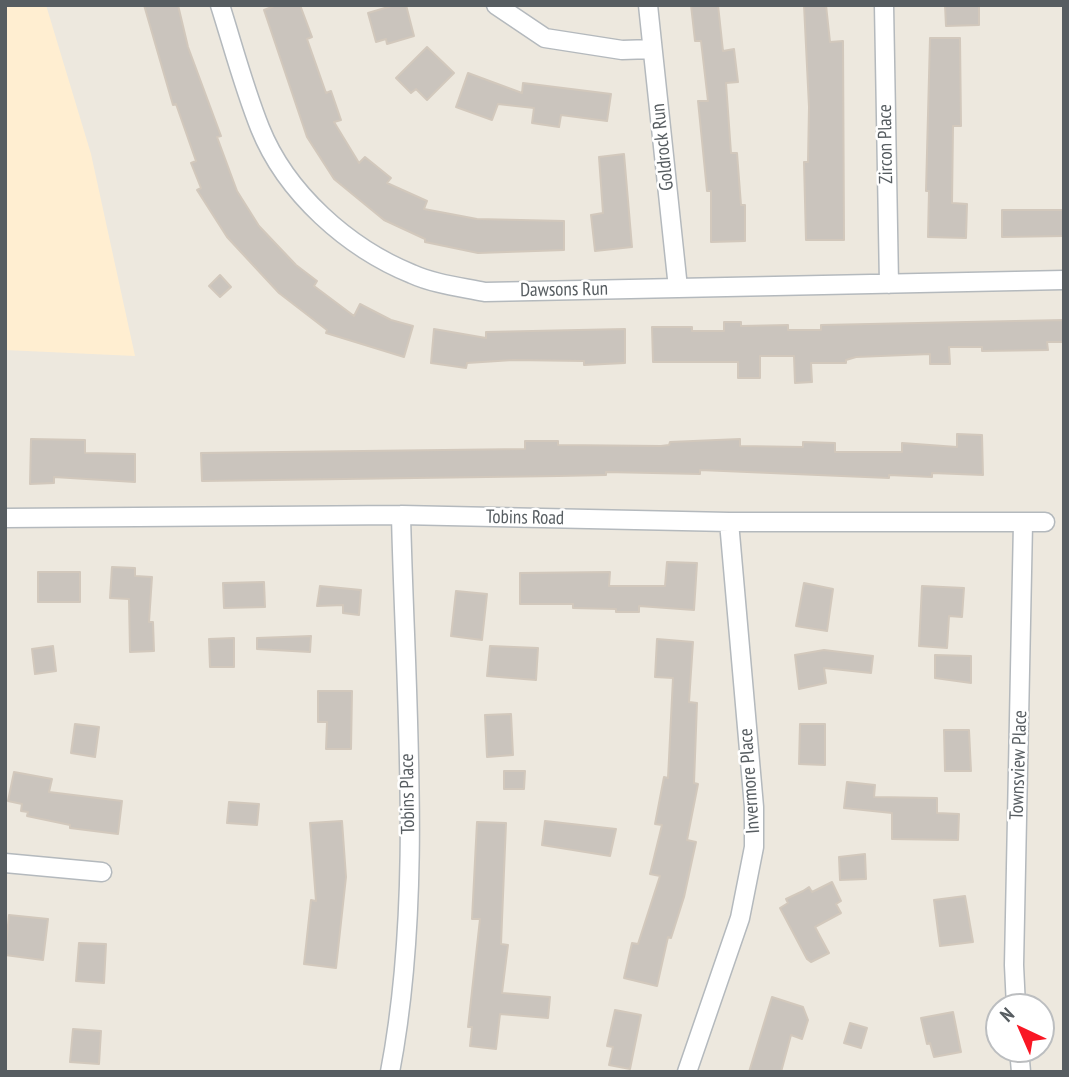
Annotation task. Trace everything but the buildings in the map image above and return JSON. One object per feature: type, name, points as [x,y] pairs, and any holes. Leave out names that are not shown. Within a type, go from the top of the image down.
[{"type":"street","name":"Dawsons Run","points":[[220,5],[261,131],[286,172],[312,206],[343,234],[413,275],[485,292],[1064,281]]},
{"type":"street","points":[[496,5],[545,38],[622,50],[652,49]]},
{"type":"street","name":"Goldrock Run","points":[[648,5],[678,288]]},
{"type":"street","name":"Zircon Place","points":[[884,5],[889,284]]},
{"type":"street","name":"Tobins Road","points":[[5,518],[401,515],[729,522],[1045,522]]},
{"type":"street","name":"Tobins Place","points":[[390,1072],[399,1010],[409,845],[401,515]]},
{"type":"street","name":"Invermore Place","points":[[687,1072],[733,945],[754,847],[754,807],[729,522]]},
{"type":"street","name":"Townsview Place","points":[[1015,993],[1023,523]]},
{"type":"street","points":[[5,863],[102,872]]},
{"type":"shaded area","points":[[5,5],[46,5],[91,154],[135,356],[5,350]]}]
